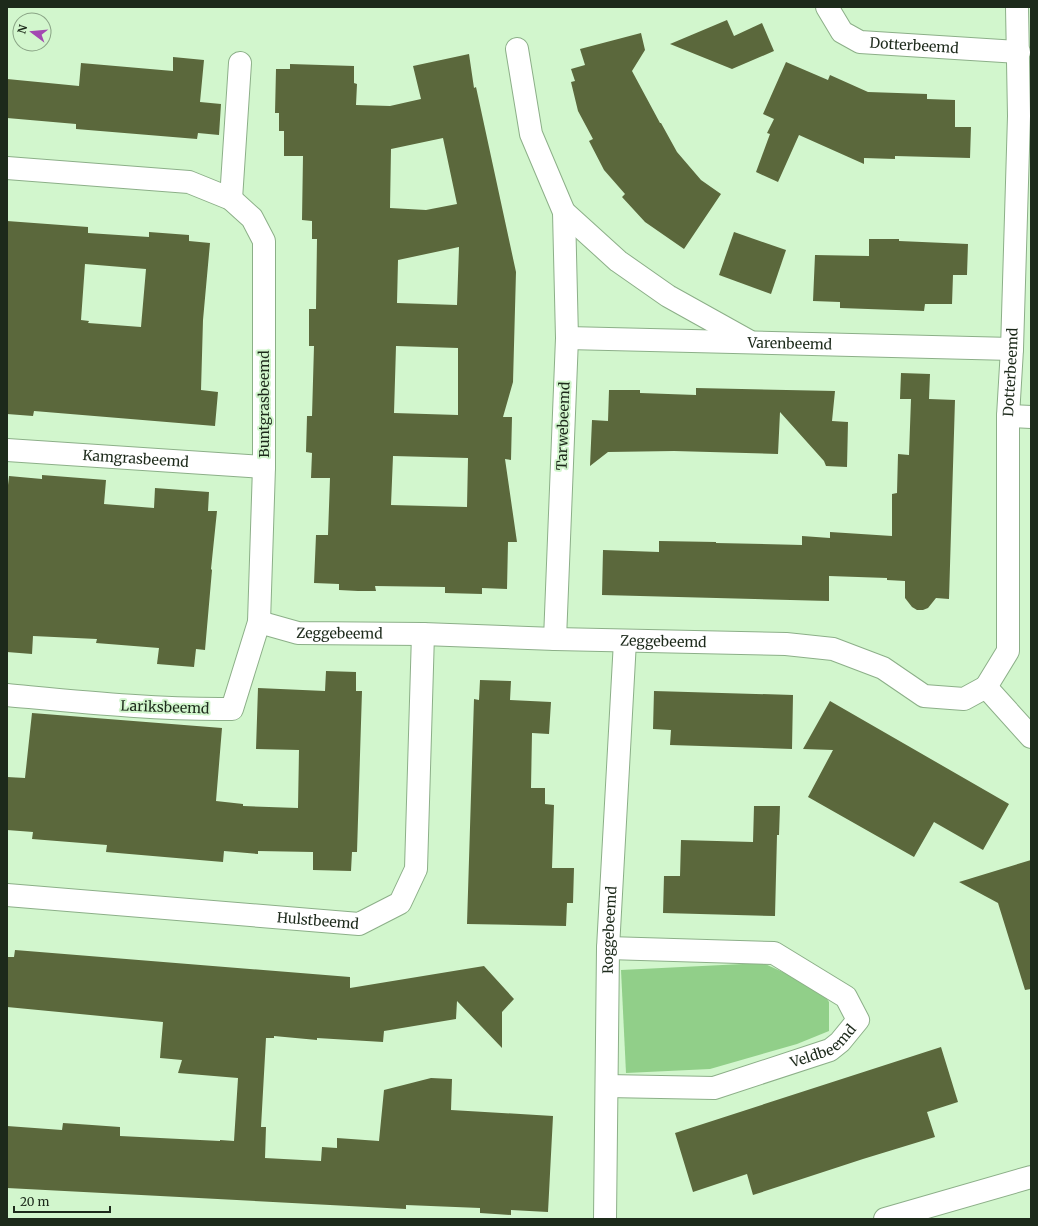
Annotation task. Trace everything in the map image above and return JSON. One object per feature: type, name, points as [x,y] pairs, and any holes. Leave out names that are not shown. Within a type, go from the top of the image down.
[{"type":"street","name":"Dotterbeemd","points":[[827,7],[842,32],[860,42],[1018,52]]},
{"type":"street","name":"Dotterbeemd","points":[[986,686],[1008,651],[1008,416],[1025,116],[1018,52],[1017,7]]},
{"type":"street","name":"Tarwebeemd","points":[[518,49],[532,134],[564,212],[567,338],[555,639]]},
{"type":"street","points":[[231,199],[240,63]]},
{"type":"street","name":"Buntgrasbeemd","points":[[7,168],[189,182],[231,199],[252,218],[264,241],[264,467],[259,622]]},
{"type":"street","name":"Tarwebeemd","points":[[564,212],[618,261],[662,292],[750,342]]},
{"type":"street","name":"Varenbeemd","points":[[567,338],[1012,349]]},
{"type":"street","points":[[1008,416],[1031,417]]},
{"type":"street","name":"Kamgrasbeemd","points":[[7,450],[264,467]]},
{"type":"street","name":"Zeggebeemd","points":[[259,622],[298,633],[423,634],[625,641],[786,644],[826,648],[883,668],[924,696],[964,699],[986,686]]},
{"type":"street","name":"Lariksbeemd","points":[[7,695],[119,705],[192,709],[232,708],[259,622]]},
{"type":"street","name":"Hulstbeemd","points":[[7,895],[359,924],[400,903],[416,868],[423,634]]},
{"type":"street","name":"Roggebeemd","points":[[605,1219],[608,948],[625,641]]},
{"type":"street","points":[[986,686],[1031,737]]},
{"type":"street","name":"Veldbeemd","points":[[607,1086],[714,1088],[830,1050],[840,1042],[858,1020],[846,997],[774,953],[608,948]]},
{"type":"street","points":[[885,1219],[1031,1177]]},
{"type":"green space","points":[[763,963],[820,989],[829,1002],[829,1031],[797,1044],[710,1069],[626,1073],[621,970]]},
{"type":"building","points":[[727,20],[734,36],[762,23],[774,51],[732,69],[670,44]]},
{"type":"building","points":[[641,33],[645,50],[632,71],[677,152],[701,180],[721,194],[684,249],[645,222],[622,197],[625,194],[604,170],[589,141],[593,139],[578,111],[571,82],[575,81],[571,69],[585,65],[580,49]]},
{"type":"building","points":[[469,54],[474,88],[476,87],[516,272],[513,382],[503,417],[512,417],[511,460],[505,459],[517,542],[508,542],[507,589],[482,588],[482,594],[445,593],[445,587],[375,586],[376,591],[339,590],[339,584],[314,583],[316,535],[328,535],[330,478],[311,478],[312,453],[306,452],[307,416],[312,416],[314,346],[309,346],[309,309],[316,309],[317,239],[312,239],[312,221],[302,220],[303,156],[284,156],[284,131],[279,131],[279,113],[275,113],[276,69],[290,69],[290,64],[354,66],[354,83],[357,84],[356,105],[390,106],[421,99],[413,66]],"holes":[[[443,138],[457,204],[426,210],[390,208],[391,149]],[[459,247],[457,305],[397,303],[398,260]],[[396,346],[458,348],[458,415],[394,413]],[[393,456],[468,458],[467,507],[391,505]]]},
{"type":"building","points":[[173,57],[204,60],[200,102],[221,104],[219,135],[198,133],[197,139],[76,129],[76,124],[7,118],[7,79],[79,86],[81,63],[173,71]]},
{"type":"building","points":[[786,62],[828,80],[830,75],[868,92],[927,94],[927,99],[955,100],[955,127],[971,127],[970,158],[895,156],[895,159],[864,158],[864,164],[799,135],[778,182],[756,172],[770,134],[767,133],[774,119],[763,114]]},
{"type":"building","points":[[7,221],[88,227],[88,233],[149,237],[149,232],[189,235],[189,241],[210,243],[203,320],[201,390],[218,392],[215,426],[34,411],[33,416],[7,414]],"holes":[[[85,264],[146,269],[141,327],[88,323],[89,321],[81,320]]]},
{"type":"building","points":[[734,232],[786,250],[771,294],[719,275]]},
{"type":"building","points":[[869,239],[899,239],[899,241],[968,244],[967,275],[953,275],[952,304],[925,304],[924,311],[840,308],[840,302],[813,301],[815,255],[869,256]]},
{"type":"building","points":[[901,373],[930,374],[929,399],[955,400],[949,599],[936,598],[928,608],[917,610],[912,607],[905,598],[905,581],[887,580],[887,578],[829,576],[829,601],[602,595],[603,550],[659,552],[659,541],[802,545],[802,536],[830,538],[830,532],[892,536],[892,494],[897,493],[898,454],[909,455],[911,399],[900,399]]},
{"type":"building","points":[[696,388],[835,391],[832,421],[848,422],[847,467],[826,466],[824,461],[780,412],[778,454],[674,451],[608,452],[590,466],[592,420],[608,421],[609,390],[640,390],[640,393],[696,395]]},
{"type":"building","points":[[42,475],[106,480],[104,504],[154,508],[155,488],[209,492],[208,511],[217,511],[212,570],[205,650],[196,649],[194,667],[157,664],[159,648],[96,643],[97,639],[33,636],[32,654],[7,652],[7,494],[9,476],[42,479]]},
{"type":"building","points":[[326,671],[356,672],[356,691],[362,691],[357,852],[352,852],[351,871],[313,870],[313,852],[258,851],[258,854],[224,851],[223,862],[106,852],[107,845],[32,839],[33,832],[7,830],[7,777],[25,778],[32,713],[222,728],[216,801],[243,804],[243,806],[298,808],[299,750],[256,749],[258,688],[325,691]]},
{"type":"building","points":[[480,680],[511,681],[510,700],[551,702],[549,734],[532,733],[531,788],[545,788],[545,804],[554,805],[552,868],[574,868],[573,903],[567,903],[566,926],[467,924],[474,699],[479,700]]},
{"type":"building","points":[[654,691],[793,695],[792,749],[670,745],[671,730],[653,729]]},
{"type":"building","points":[[830,701],[1009,804],[983,850],[934,822],[914,857],[808,797],[833,750],[803,749]]},
{"type":"building","points":[[754,806],[780,806],[779,835],[777,835],[775,916],[663,913],[664,876],[680,876],[681,840],[753,842]]},
{"type":"building","points":[[1031,860],[1031,989],[1025,990],[998,903],[959,882]]},
{"type":"building","points":[[15,950],[350,977],[350,988],[484,966],[514,999],[502,1012],[502,1048],[457,1001],[456,1019],[384,1031],[383,1042],[317,1038],[317,1040],[274,1036],[274,1038],[266,1038],[261,1127],[266,1127],[265,1158],[321,1161],[322,1147],[337,1148],[337,1138],[379,1141],[384,1090],[431,1078],[452,1079],[451,1110],[553,1116],[548,1212],[511,1210],[511,1215],[480,1213],[480,1208],[406,1205],[406,1209],[7,1188],[7,1126],[62,1130],[63,1123],[120,1127],[120,1136],[234,1141],[238,1078],[178,1073],[182,1060],[160,1058],[163,1022],[7,1007],[7,957],[14,957]]},
{"type":"building","points":[[941,1047],[958,1102],[927,1112],[935,1137],[753,1195],[747,1174],[693,1192],[675,1133]]}]
